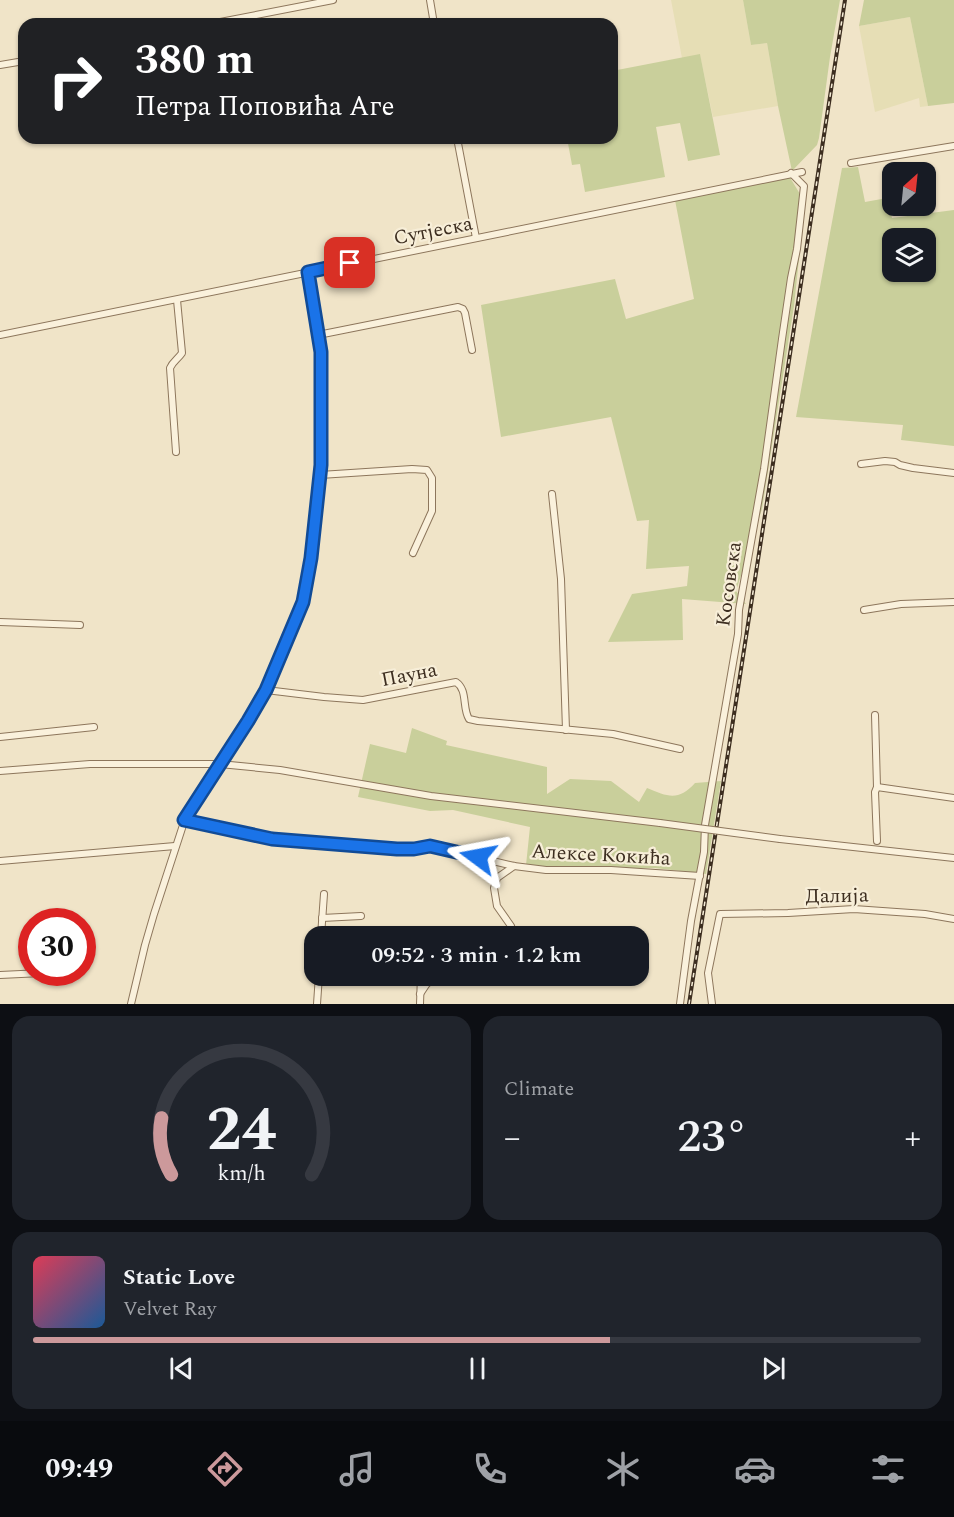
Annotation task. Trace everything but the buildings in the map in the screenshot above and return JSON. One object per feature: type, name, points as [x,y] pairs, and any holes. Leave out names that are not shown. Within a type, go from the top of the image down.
[{"type":"street","points":[[241,18],[333,0]]},
{"type":"street","points":[[430,0],[433,18]]},
{"type":"street","points":[[0,65],[18,61]]},
{"type":"street","points":[[458,144],[476,238]]},
{"type":"street","points":[[851,163],[954,146]]},
{"type":"street","name":"Сутјеска","points":[[0,335],[802,172]]},
{"type":"street","name":"Косовска","points":[[681,1004],[691,921],[704,852],[705,825],[738,634],[738,610],[765,469],[782,339],[797,249],[804,186],[791,173]]},
{"type":"street","points":[[131,1004],[145,945],[184,820],[266,690],[303,602],[311,558],[320,475],[321,352],[308,272]]},
{"type":"street","points":[[176,452],[170,368],[182,353],[177,300]]},
{"type":"street","points":[[318,334],[458,307],[462,308],[465,313],[472,350]]},
{"type":"street","points":[[861,464],[885,461],[913,468],[954,473]]},
{"type":"street","points":[[320,475],[412,469],[429,471],[432,478],[432,511],[413,553]]},
{"type":"street","points":[[552,494],[561,579],[566,730]]},
{"type":"street","points":[[864,610],[902,604],[954,602]]},
{"type":"street","points":[[0,622],[80,625]]},
{"type":"street","name":"Пауна","points":[[266,690],[363,700],[456,682],[462,690],[466,715],[469,719],[613,734],[680,749]]},
{"type":"street","points":[[875,715],[877,841]]},
{"type":"street","points":[[0,736],[94,727]]},
{"type":"street","points":[[0,771],[90,764],[220,764],[280,770],[431,796],[954,858]]},
{"type":"street","points":[[877,787],[954,798]]},
{"type":"street","points":[[184,820],[272,839],[397,849],[430,846],[514,866]]},
{"type":"street","points":[[0,861],[175,846]]},
{"type":"street","name":"Алексе Кокића","points":[[511,926],[497,906],[494,888],[497,878],[514,866],[546,870],[611,870],[700,876]]},
{"type":"street","points":[[322,926],[324,894]]},
{"type":"street","name":"Далија","points":[[712,1004],[708,973],[720,914],[854,909],[925,914],[954,919]]},
{"type":"street","points":[[322,918],[361,916]]},
{"type":"street","points":[[0,975],[18,974]]},
{"type":"street","points":[[317,1004],[318,986]]},
{"type":"street","points":[[420,986],[420,1004]]},
{"type":"street","points":[[420,994],[425,986]]},
{"type":"shaded area","points":[[671,0],[743,0],[751,45],[767,43],[778,106],[713,117],[700,55],[682,58]]},
{"type":"shaded area","points":[[910,17],[928,106],[920,107],[919,98],[875,112],[859,26]]},
{"type":"green space","points":[[743,0],[840,0],[819,138],[817,145],[792,171],[767,43],[751,45]]},
{"type":"green space","points":[[864,0],[954,0],[954,103],[928,106],[910,17],[859,26]]},
{"type":"green space","points":[[700,54],[720,155],[688,161],[680,123],[656,127],[665,177],[585,192],[580,164],[572,165],[568,144],[618,144],[618,70]]},
{"type":"green space","points":[[858,167],[865,202],[882,199],[882,216],[892,216],[892,218],[936,216],[936,212],[954,210],[954,446],[901,440],[903,425],[796,417],[842,168]]},
{"type":"green space","points":[[789,176],[800,194],[801,240],[794,306],[762,509],[736,591],[746,604],[682,599],[683,640],[608,642],[632,594],[687,586],[689,566],[646,569],[649,520],[637,521],[611,417],[501,437],[481,305],[615,279],[626,319],[694,299],[675,200]]},
{"type":"green space","points":[[412,728],[447,741],[446,745],[547,767],[547,794],[570,779],[611,781],[639,802],[647,788],[673,796],[684,793],[695,783],[721,781],[706,874],[655,868],[580,869],[526,865],[530,827],[453,810],[430,811],[358,797],[370,744],[406,753]]},
{"type":"railway","points":[[689,1004],[845,0]]},
{"type":"route","points":[[350,263],[308,272],[321,352],[321,465],[311,558],[303,602],[266,690],[184,820],[272,839],[397,849],[430,846],[478,857]]}]
